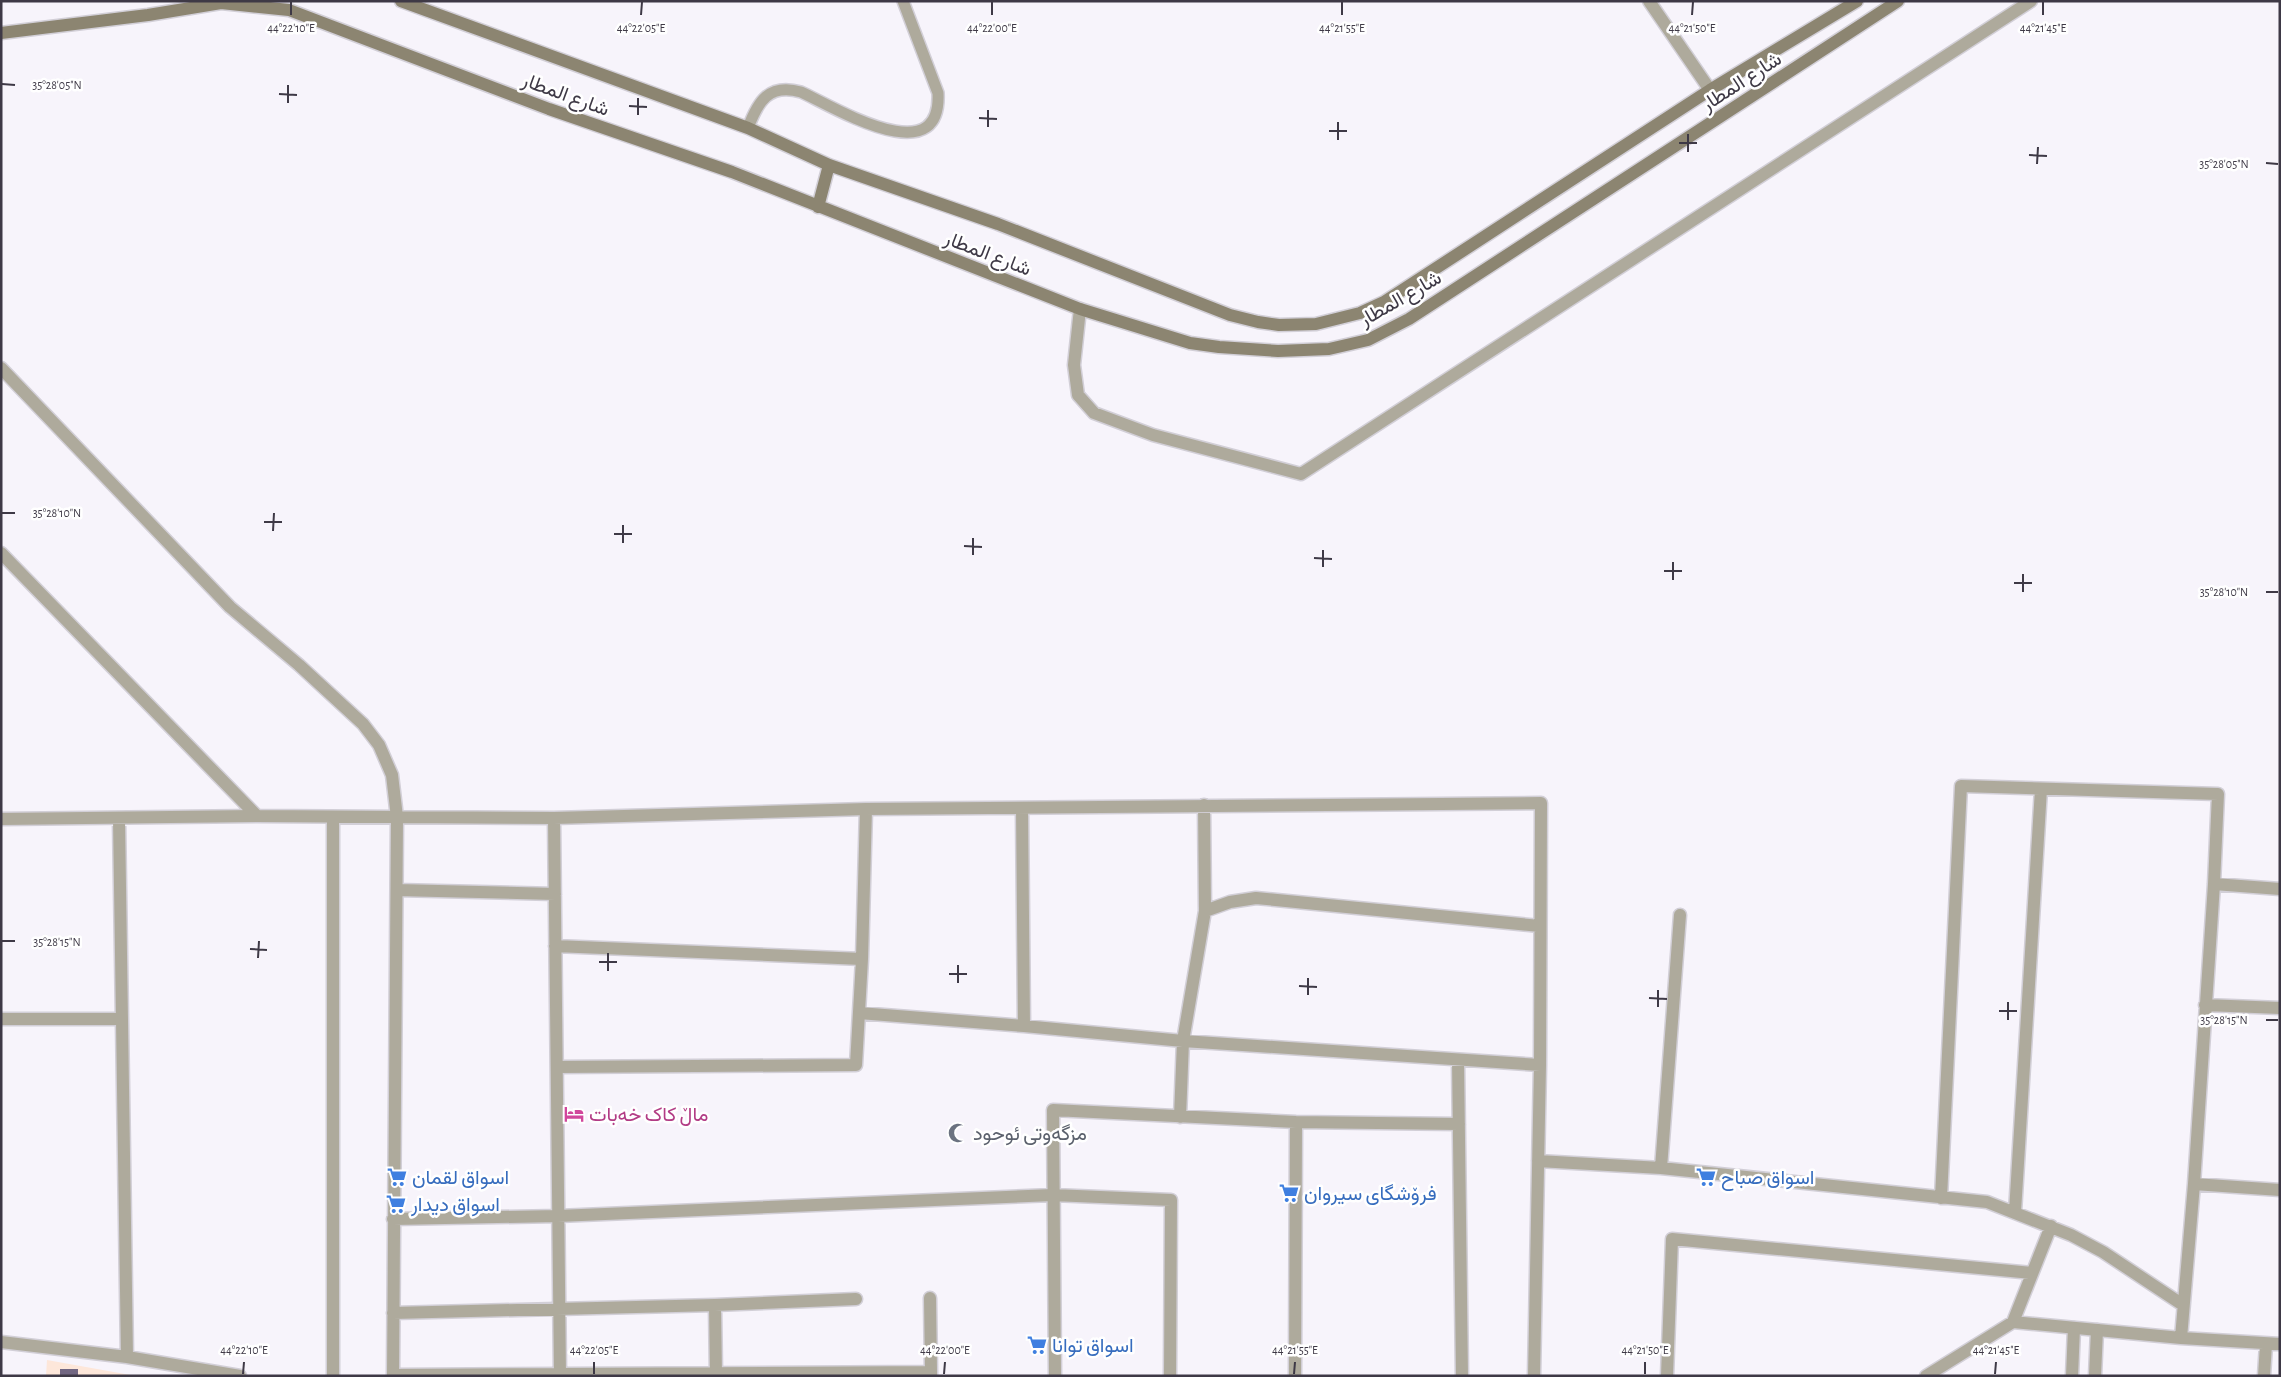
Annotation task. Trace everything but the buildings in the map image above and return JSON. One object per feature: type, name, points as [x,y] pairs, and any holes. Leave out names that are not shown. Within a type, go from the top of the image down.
[{"type":"main road","name":"شارع المطار","points":[[401,1],[748,128],[829,165],[998,224],[1230,315],[1279,325],[1316,324],[1346,317],[1384,302],[1710,90],[1857,1]]},
{"type":"main road","name":"شارع المطار","points":[[1,33],[5,31],[148,16],[221,3],[240,3],[289,10],[317,19],[549,109],[732,172],[1080,310],[1190,343],[1219,347],[1310,351],[1342,347],[1368,340],[1409,319],[1898,1]]},
{"type":"main road","points":[[818,207],[829,165]]},
{"type":"street","points":[[1649,1],[1710,90]]},
{"type":"street","points":[[1080,310],[1074,365],[1078,395],[1094,413],[1153,435],[1301,474],[2031,1]]},
{"type":"street","points":[[1,368],[230,607],[299,665],[363,724],[379,745],[392,775],[398,817],[393,1375],[931,1374],[930,1298]]},
{"type":"street","points":[[1,553],[257,816]]},
{"type":"street","points":[[1941,1198],[1960,786],[2218,794],[2214,884],[2194,1184],[2182,1305],[2181,1338]]},
{"type":"street","points":[[2014,1212],[2041,789]]},
{"type":"street","points":[[1,819],[257,816],[554,818],[866,809],[1541,803],[1540,1065],[1534,1376]]},
{"type":"street","points":[[1180,1116],[1184,1041],[1205,911],[1204,805]]},
{"type":"street","points":[[1022,808],[1024,1026]]},
{"type":"street","points":[[557,1067],[856,1065],[862,959],[866,809]]},
{"type":"street","points":[[333,817],[333,1376]]},
{"type":"street","points":[[554,818],[560,1374]]},
{"type":"street","points":[[119,819],[127,1357]]},
{"type":"street","points":[[2214,884],[2280,889]]},
{"type":"street","points":[[397,890],[555,894]]},
{"type":"street","points":[[1205,911],[1230,902],[1256,898],[1540,926]]},
{"type":"street","points":[[1661,1168],[1680,915]]},
{"type":"street","points":[[555,946],[862,959]]},
{"type":"street","points":[[2205,1005],[2280,1008]]},
{"type":"street","points":[[859,1013],[1184,1041],[1540,1065]]},
{"type":"street","points":[[1,1019],[122,1020]]},
{"type":"street","points":[[1458,1060],[1462,1376]]},
{"type":"street","points":[[1054,1376],[1053,1110],[1296,1122],[1459,1124]]},
{"type":"street","points":[[1295,1376],[1296,1122]]},
{"type":"street","points":[[1538,1160],[1661,1168],[1987,1202],[2051,1226],[2103,1252],[2182,1305]]},
{"type":"street","points":[[2194,1184],[2280,1190]]},
{"type":"street","points":[[393,1219],[558,1216],[1053,1195],[1171,1200],[1170,1376]]},
{"type":"street","points":[[1926,1376],[2013,1322],[2051,1226]]},
{"type":"street","points":[[1668,1376],[1672,1239],[2032,1273]]},
{"type":"street","points":[[393,1313],[715,1305],[856,1299]]},
{"type":"street","points":[[715,1305],[716,1375]]},
{"type":"street","points":[[2013,1322],[2181,1338],[2280,1344]]},
{"type":"street","points":[[2072,1376],[2074,1328]]},
{"type":"street","points":[[2095,1376],[2097,1330]]},
{"type":"street","points":[[1,1342],[127,1357],[240,1376]]},
{"type":"street","points":[[2264,1376],[2266,1344]]},
{"type":"lane","points":[[748,128],[759,102],[767,95],[778,90],[791,89],[880,129],[901,134],[924,129],[936,116],[938,93],[903,1]]},
{"type":"shaded area","points":[[47,1360],[136,1376],[46,1376]]},
{"type":"place","name":"ماڵ کاک خەبات","points":[[574,1114]]},
{"type":"place","name":"مزگەوتی ئوحود","points":[[958,1133]]},
{"type":"place","name":"اسواق لقمان","points":[[397,1177]]},
{"type":"place","name":"اسواق صباح","points":[[1706,1177]]},
{"type":"place","name":"فرۆشگای سیروان","points":[[1289,1193]]},
{"type":"place","name":"اسواق ديدار","points":[[396,1204]]},
{"type":"place","name":"اسواق توانا","points":[[1037,1345]]}]
